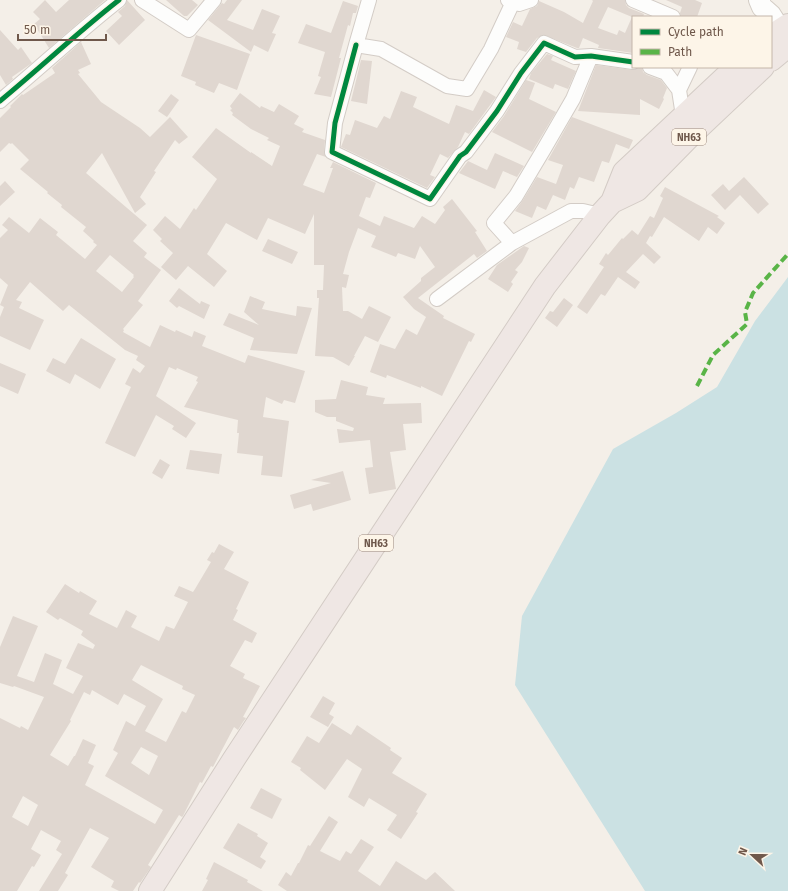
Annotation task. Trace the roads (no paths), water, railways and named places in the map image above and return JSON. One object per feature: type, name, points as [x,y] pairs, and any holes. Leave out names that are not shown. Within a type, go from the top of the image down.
[{"type":"highway","points":[[772,54],[777,24]]},
{"type":"highway","name":"NH63","points":[[150,891],[234,759],[545,286],[606,208],[624,172],[735,68]]},
{"type":"highway","name":"NH63","points":[[606,208],[637,190],[692,134],[762,68]]},
{"type":"street","points":[[0,102],[119,0]]},
{"type":"street","points":[[142,0],[189,30],[214,0]]},
{"type":"street","points":[[369,0],[335,123],[332,152],[430,199],[460,156],[466,152],[496,111],[521,73],[544,43],[575,57],[591,56],[632,62]]},
{"type":"street","points":[[356,44],[381,49],[446,86],[467,89],[491,49],[511,1],[519,4],[531,0]]},
{"type":"street","points":[[633,0],[671,16]]},
{"type":"street","points":[[512,243],[494,223],[516,196],[544,149],[573,99],[591,56]]},
{"type":"street","points":[[653,68],[666,73],[679,90],[683,116]]},
{"type":"street","points":[[679,90],[690,68]]},
{"type":"street","points":[[437,299],[512,243],[571,211],[606,208]]}]
